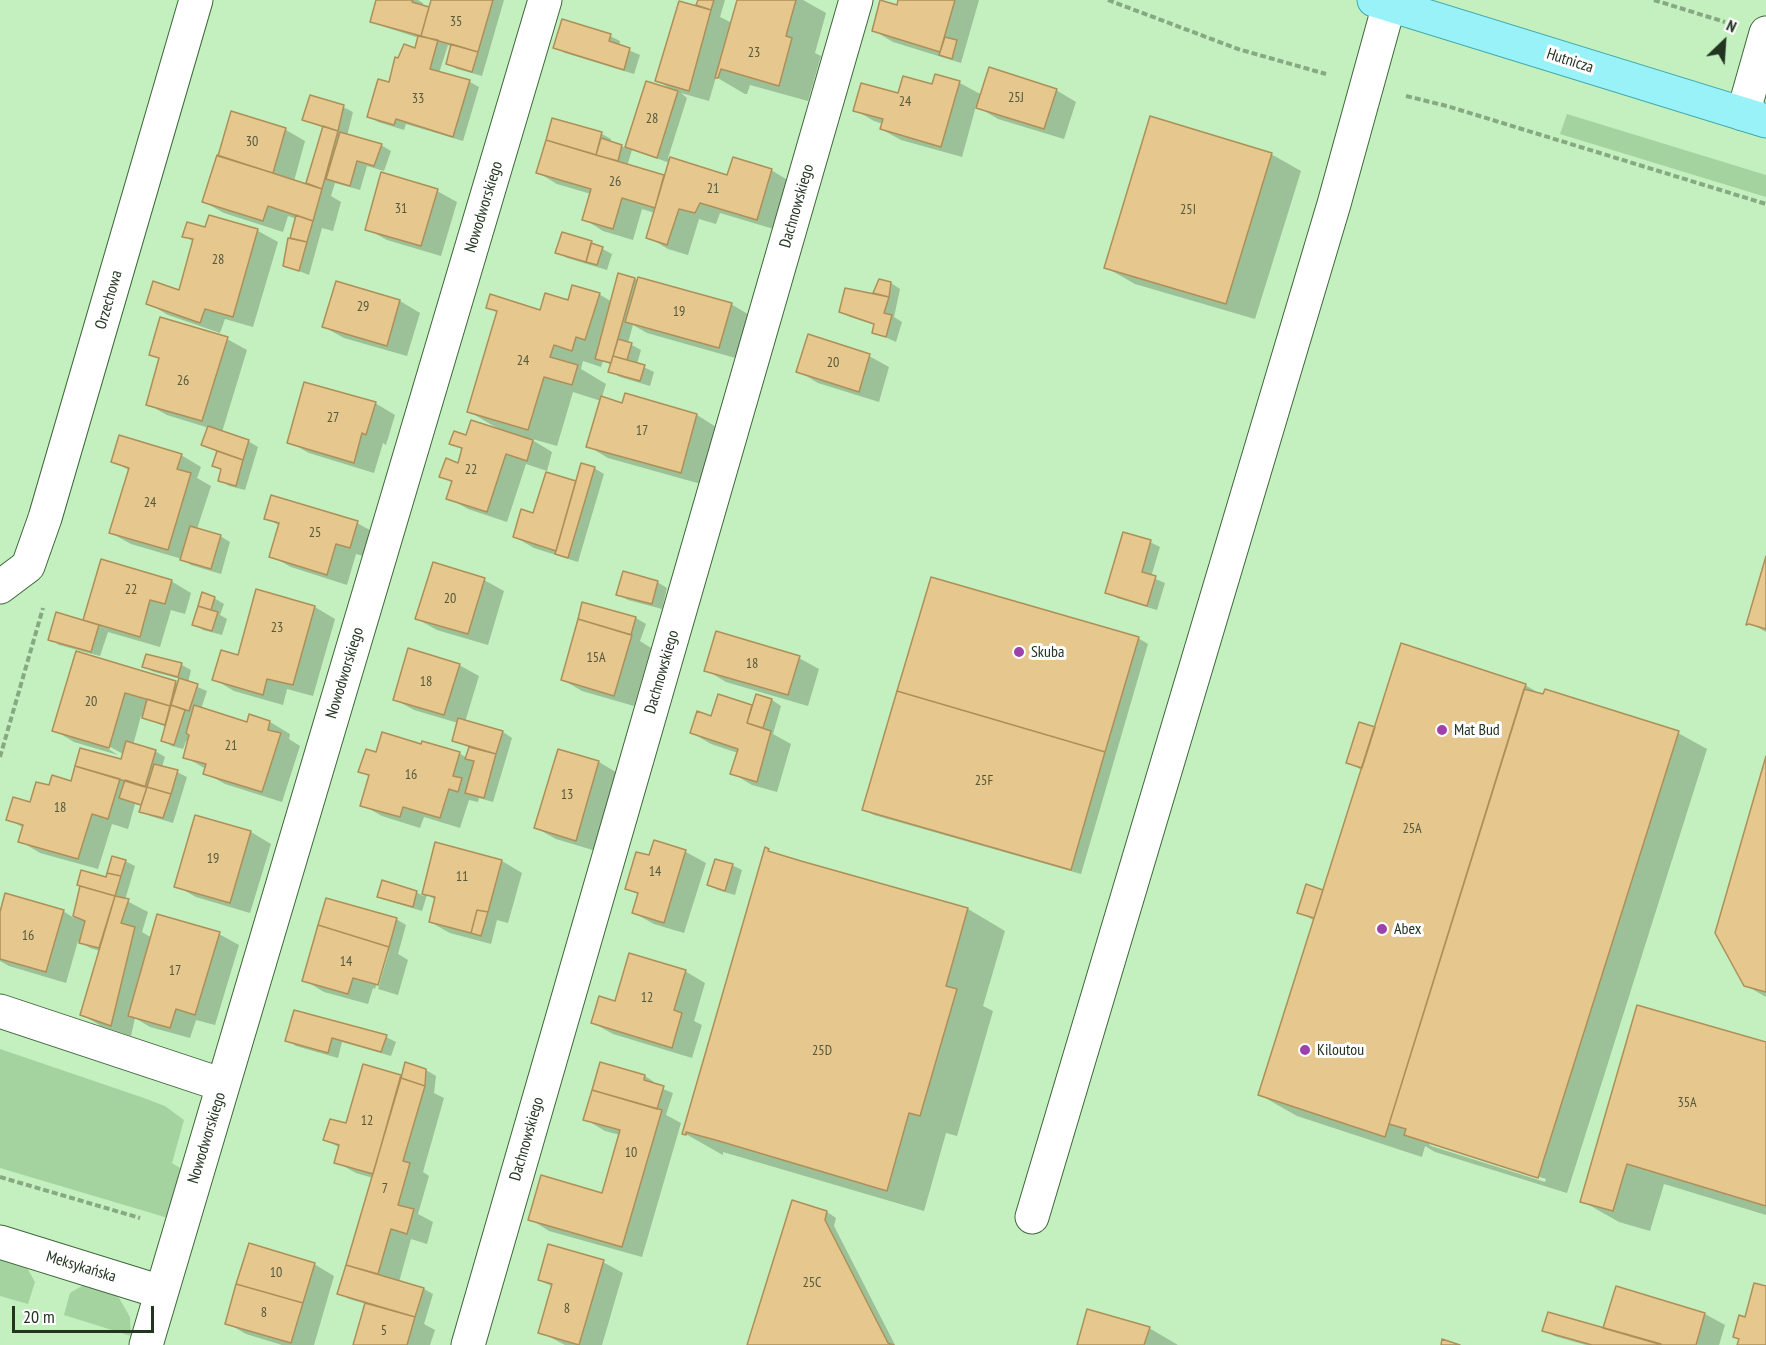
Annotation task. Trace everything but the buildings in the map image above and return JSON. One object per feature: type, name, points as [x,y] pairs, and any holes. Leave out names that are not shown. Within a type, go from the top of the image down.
[{"type":"main road","name":"Hutnicza","points":[[1382,2],[1755,117]]},
{"type":"street","name":"Orzechowa","points":[[0,587],[28,566],[45,518],[196,0]]},
{"type":"street","name":"Nowodworskiego","points":[[146,1345],[545,0]]},
{"type":"street","name":"Dachnowskiego","points":[[468,1345],[856,0]]},
{"type":"street","points":[[1032,1217],[1334,204],[1367,86],[1382,2]]},
{"type":"street","points":[[1755,117],[1766,34]]},
{"type":"street","points":[[0,1011],[223,1085]]},
{"type":"street","name":"Meksykańska","points":[[0,1242],[161,1292]]},
{"type":"path","points":[[1108,0],[1238,49],[1447,106],[1766,204]]},
{"type":"path","points":[[1654,0],[1766,34]]},
{"type":"path","points":[[0,1177],[180,1229]]},
{"type":"green space","points":[[1567,114],[1766,175],[1766,197],[1560,134]]},
{"type":"green space","points":[[0,1049],[165,1106],[184,1120],[172,1163],[182,1169],[168,1218],[0,1168]]},
{"type":"green space","points":[[0,1258],[26,1266],[35,1282],[28,1304],[0,1296]]},
{"type":"green space","points":[[87,1283],[119,1298],[130,1317],[131,1336],[64,1315],[70,1293]]},
{"type":"place","name":"Skuba","points":[[1019,652]]},
{"type":"place","name":"Mat Bud","points":[[1442,730]]},
{"type":"place","name":"Abex","points":[[1382,929]]},
{"type":"place","name":"Kiloutou","points":[[1305,1050]]}]
